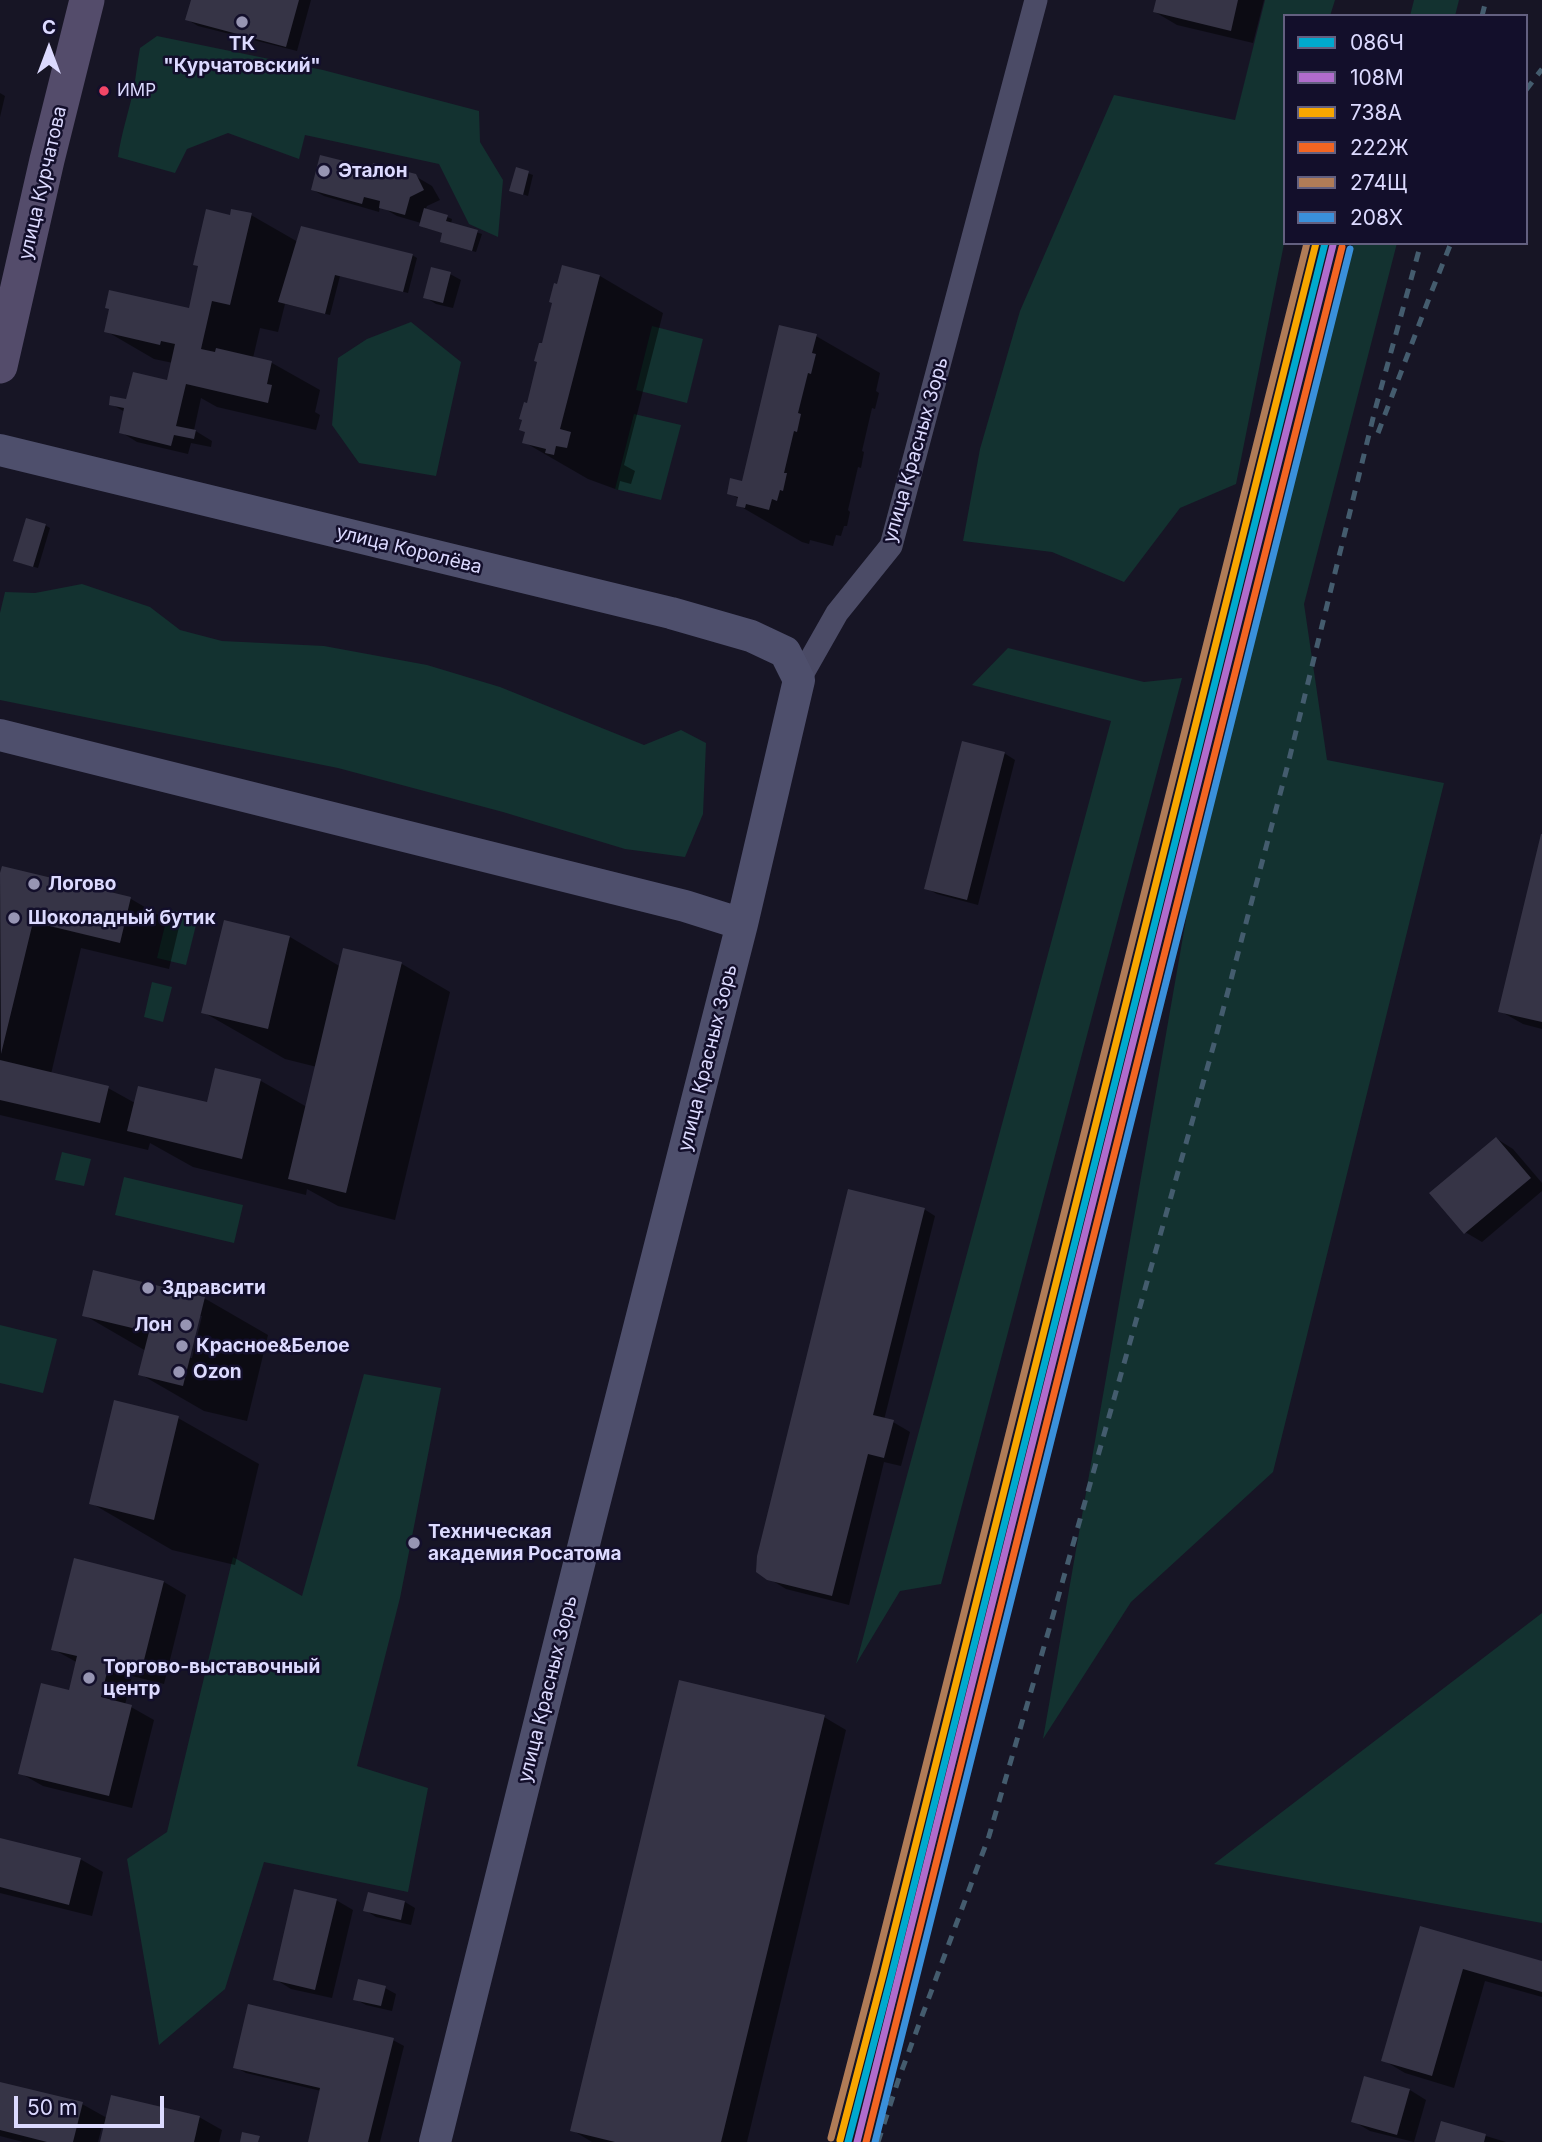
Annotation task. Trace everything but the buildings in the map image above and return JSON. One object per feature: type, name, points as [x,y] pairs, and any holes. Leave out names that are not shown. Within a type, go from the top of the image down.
[{"type":"main road","name":"улица Курчатова","points":[[0,366],[87,0]]},
{"type":"street","name":"улица Красных Зорь","points":[[435,2142],[742,923],[799,680],[837,613],[891,546],[1036,0]]},
{"type":"street","name":"улица Королёва","points":[[0,450],[671,613],[751,636],[785,652],[799,680]]},
{"type":"street","points":[[0,735],[685,906],[742,923]]},
{"type":"green space","points":[[1265,0],[1335,0],[1331,14],[1283,14],[1284,245],[1236,484],[1180,508],[1124,582],[1052,552],[963,541],[980,449],[1020,311],[1114,95],[1235,120]]},
{"type":"green space","points":[[1414,0],[1459,0],[1456,14],[1410,14]]},
{"type":"green space","points":[[157,36],[323,70],[479,111],[480,142],[503,180],[498,237],[469,224],[439,164],[305,135],[299,159],[228,133],[187,149],[175,173],[118,157],[140,48]]},
{"type":"green space","points":[[1352,245],[1396,245],[1304,604],[1327,760],[1444,783],[1273,1472],[1131,1602],[1043,1739],[1192,885]]},
{"type":"green space","points":[[411,322],[461,362],[436,476],[359,463],[332,425],[338,358],[367,339]]},
{"type":"green space","points":[[652,326],[703,339],[687,403],[636,390]]},
{"type":"green space","points":[[634,414],[681,425],[661,500],[615,489]]},
{"type":"green space","points":[[82,584],[150,607],[180,630],[222,641],[324,646],[427,665],[500,687],[644,745],[681,730],[706,743],[703,814],[685,857],[625,849],[503,812],[338,768],[0,700],[0,613],[5,592],[35,593]]},
{"type":"green space","points":[[1008,648],[1144,682],[1182,678],[941,1584],[900,1591],[856,1664],[1111,721],[972,685]]},
{"type":"green space","points":[[169,909],[198,917],[186,965],[157,958]]},
{"type":"green space","points":[[152,982],[172,987],[163,1022],[144,1017]]},
{"type":"green space","points":[[62,1152],[91,1159],[84,1186],[55,1180]]},
{"type":"green space","points":[[124,1177],[243,1205],[234,1243],[115,1215]]},
{"type":"green space","points":[[0,1325],[57,1339],[43,1393],[0,1383]]},
{"type":"green space","points":[[364,1374],[441,1388],[400,1598],[357,1766],[428,1788],[408,1892],[264,1862],[225,1989],[159,2045],[127,1859],[167,1832],[233,1557],[302,1596]]},
{"type":"green space","points":[[1542,1613],[1542,1923],[1214,1864]]},
{"type":"railway","points":[[1482,14],[1486,0]]},
{"type":"railway","points":[[1528,87],[1542,69]]},
{"type":"railway","points":[[878,2142],[989,1836],[1052,1619],[1214,1044],[1288,764],[1375,410],[1420,245]]},
{"type":"railway","points":[[1378,433],[1450,245]]},
{"type":"transit line","name":"274Щ","points":[[831,2138],[1306,245]]},
{"type":"transit line","name":"738А","points":[[840,2140],[1316,245]]},
{"type":"transit line","name":"086Ч","points":[[848,2142],[1324,245]]},
{"type":"transit line","name":"108М","points":[[857,2142],[1333,245]]},
{"type":"transit line","name":"222Ж","points":[[866,2142],[1342,247]]},
{"type":"transit line","name":"208Х","points":[[875,2142],[1350,249]]},
{"type":"place","name":"ТК \"Курчатовский\"","points":[[242,22]]},
{"type":"place","name":"ИМР","points":[[104,91]]},
{"type":"place","name":"Эталон","points":[[324,171]]},
{"type":"place","name":"Логово","points":[[34,884]]},
{"type":"place","name":"Шоколадный бутик","points":[[14,918]]},
{"type":"place","name":"Здравсити","points":[[148,1288]]},
{"type":"place","name":"Лон","points":[[186,1325]]},
{"type":"place","name":"Красное&Белое","points":[[182,1346]]},
{"type":"place","name":"Ozon","points":[[179,1372]]},
{"type":"place","name":"Техническая академия Росатома","points":[[414,1543]]},
{"type":"place","name":"Торгово-выставочный центр","points":[[89,1678]]}]
